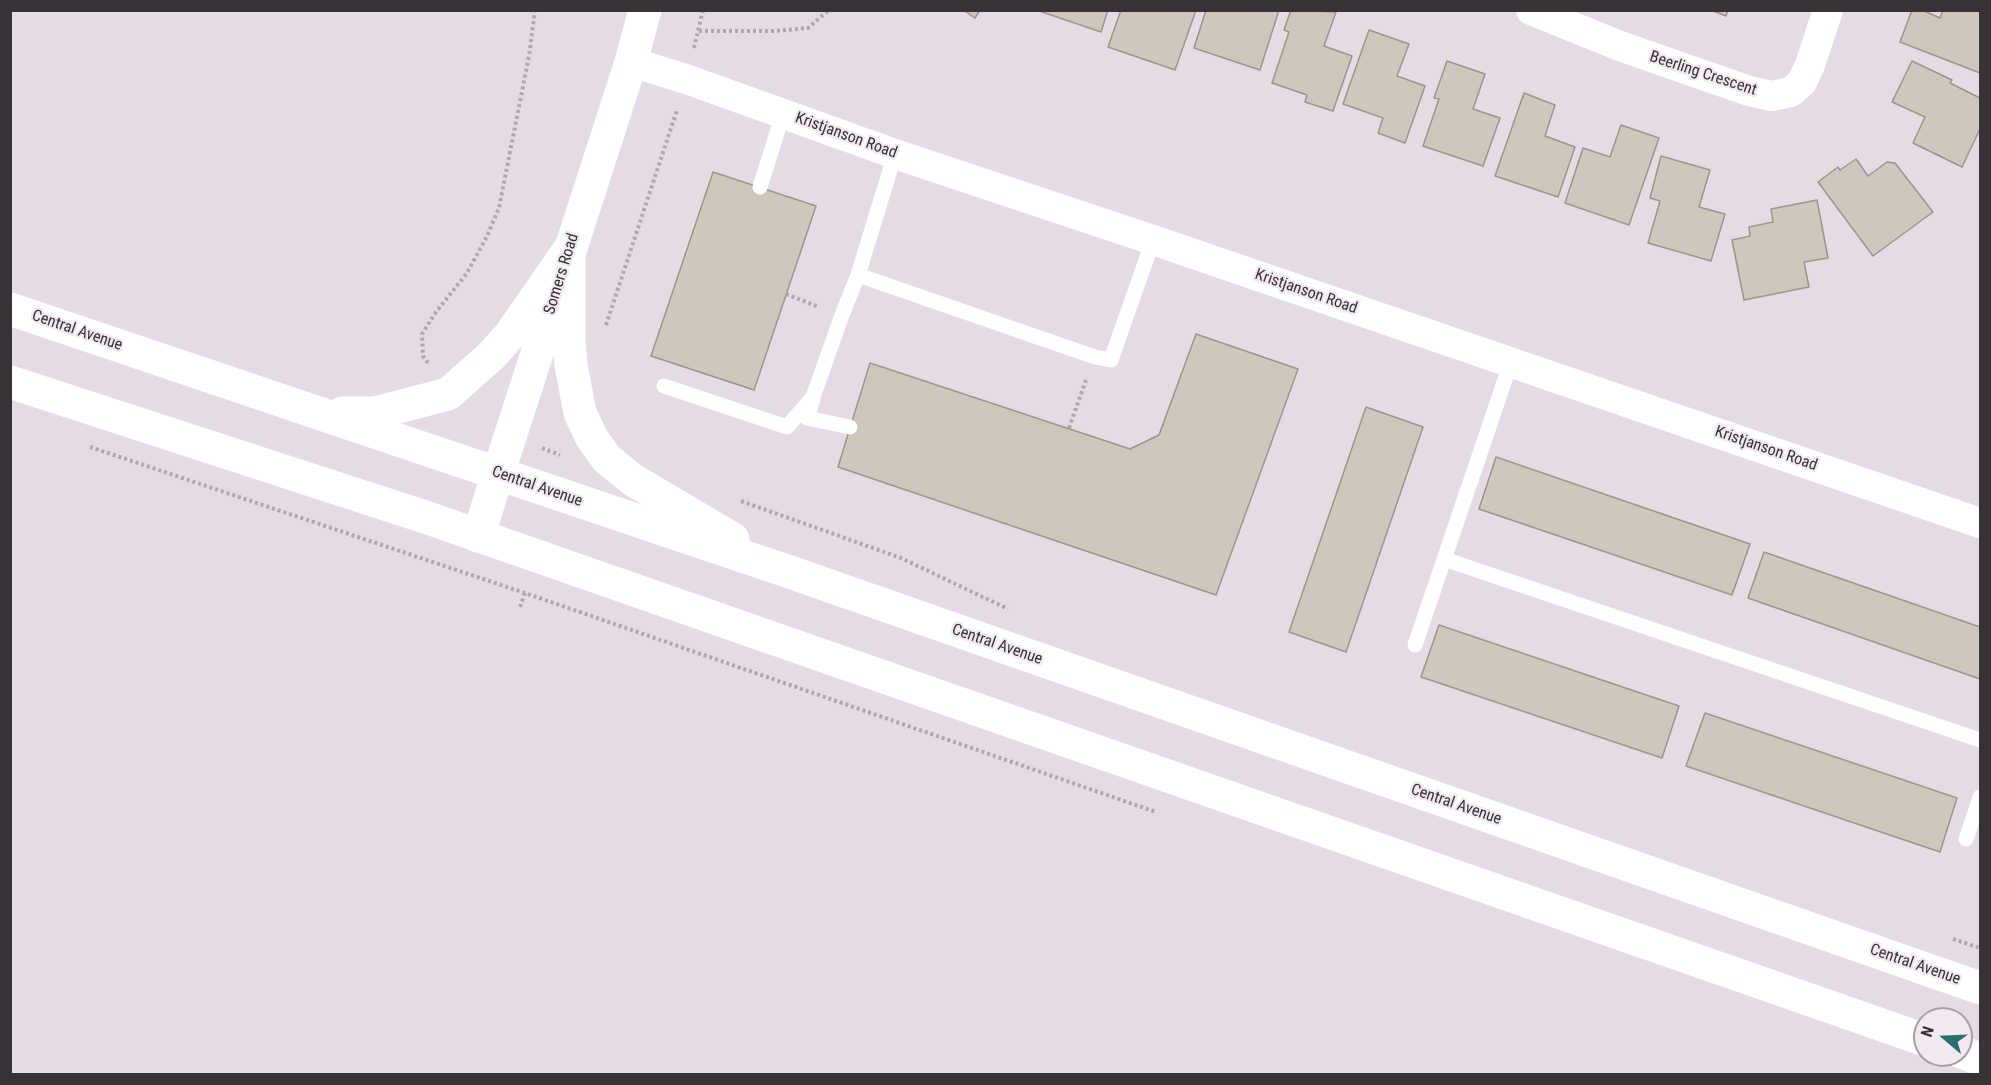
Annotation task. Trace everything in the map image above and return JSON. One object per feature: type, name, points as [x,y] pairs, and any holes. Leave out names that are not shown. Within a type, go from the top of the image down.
[{"type":"main road","name":"Somers Road","points":[[478,536],[631,62],[645,10]]},
{"type":"main road","points":[[318,413],[375,413],[448,394],[491,356],[510,335],[569,250]]},
{"type":"main road","points":[[569,250],[571,365],[580,413],[592,438],[607,459],[633,480],[784,570]]},
{"type":"main road","name":"Central Avenue","points":[[10,309],[784,570],[1980,988]]},
{"type":"main road","points":[[10,382],[478,536],[1913,1036]]},
{"type":"street","name":"Beerling Crescent","points":[[1531,10],[1620,46],[1749,91],[1772,96],[1791,92],[1802,82],[1828,10]]},
{"type":"street","name":"Kristjanson Road","points":[[631,62],[1980,523]]},
{"type":"lane","points":[[760,187],[783,114]]},
{"type":"lane","points":[[850,427],[807,418],[858,274],[895,154]]},
{"type":"lane","points":[[858,274],[1095,357],[1111,360],[1153,240]]},
{"type":"lane","points":[[1415,645],[1511,362]]},
{"type":"lane","points":[[664,386],[787,427],[813,397]]},
{"type":"lane","points":[[1444,559],[1980,740]]},
{"type":"lane","points":[[1966,839],[1980,797]]},
{"type":"path","points":[[448,394],[423,356],[422,334],[467,273],[499,208],[529,56],[535,10]]},
{"type":"path","points":[[699,31],[774,31],[808,28],[829,10]]},
{"type":"path","points":[[606,325],[686,79]]},
{"type":"path","points":[[786,294],[842,315]]},
{"type":"path","points":[[1069,428],[1095,357]]},
{"type":"path","points":[[89,447],[525,593],[1158,812]]},
{"type":"path","points":[[740,500],[901,558],[1017,613]]},
{"type":"path","points":[[1947,937],[1980,948]]},
{"type":"building","points":[[963,10],[980,10],[975,18]]},
{"type":"building","points":[[1043,10],[1108,10],[1101,32],[1042,12]]},
{"type":"building","points":[[1121,10],[1196,10],[1175,70],[1108,47]]},
{"type":"building","points":[[1206,10],[1279,10],[1260,70],[1194,48]]},
{"type":"building","points":[[1291,10],[1336,12],[1324,46],[1352,56],[1333,111],[1305,102],[1307,95],[1272,83],[1289,32],[1284,30]]},
{"type":"building","points":[[1711,10],[1728,10],[1726,16]]},
{"type":"building","points":[[1912,10],[1922,10],[1940,18],[1943,10],[1980,10],[1980,73],[1900,42]]},
{"type":"building","points":[[1369,30],[1409,44],[1397,76],[1425,86],[1405,143],[1378,133],[1383,118],[1343,104]]},
{"type":"building","points":[[1447,61],[1485,74],[1473,109],[1500,118],[1483,166],[1423,146],[1439,99],[1434,98]]},
{"type":"building","points":[[1912,61],[1952,80],[1950,83],[1980,98],[1980,129],[1962,167],[1913,143],[1925,117],[1892,102]]},
{"type":"building","points":[[1524,93],[1555,105],[1545,136],[1575,147],[1558,197],[1495,176]]},
{"type":"building","points":[[1621,125],[1659,138],[1629,225],[1565,203],[1583,148],[1610,157]]},
{"type":"building","points":[[1661,156],[1710,170],[1699,207],[1725,214],[1711,261],[1648,243],[1660,201],[1650,198]]},
{"type":"building","points":[[1856,159],[1868,176],[1887,162],[1895,163],[1933,212],[1873,256],[1818,182],[1838,167],[1840,170]]},
{"type":"building","points":[[713,172],[816,206],[754,390],[651,356]]},
{"type":"building","points":[[1817,200],[1828,258],[1804,262],[1809,287],[1744,300],[1732,240],[1750,236],[1749,227],[1773,222],[1771,209]]},
{"type":"building","points":[[1196,334],[1298,369],[1216,595],[838,467],[870,363],[1130,449],[1159,435]]},
{"type":"building","points":[[1366,407],[1423,427],[1346,652],[1289,632]]},
{"type":"building","points":[[1496,457],[1750,544],[1732,595],[1479,509]]},
{"type":"building","points":[[1764,552],[1980,627],[1980,679],[1748,598]]},
{"type":"building","points":[[1439,625],[1679,706],[1662,758],[1421,677]]},
{"type":"building","points":[[1705,713],[1957,798],[1940,852],[1686,766]]}]
